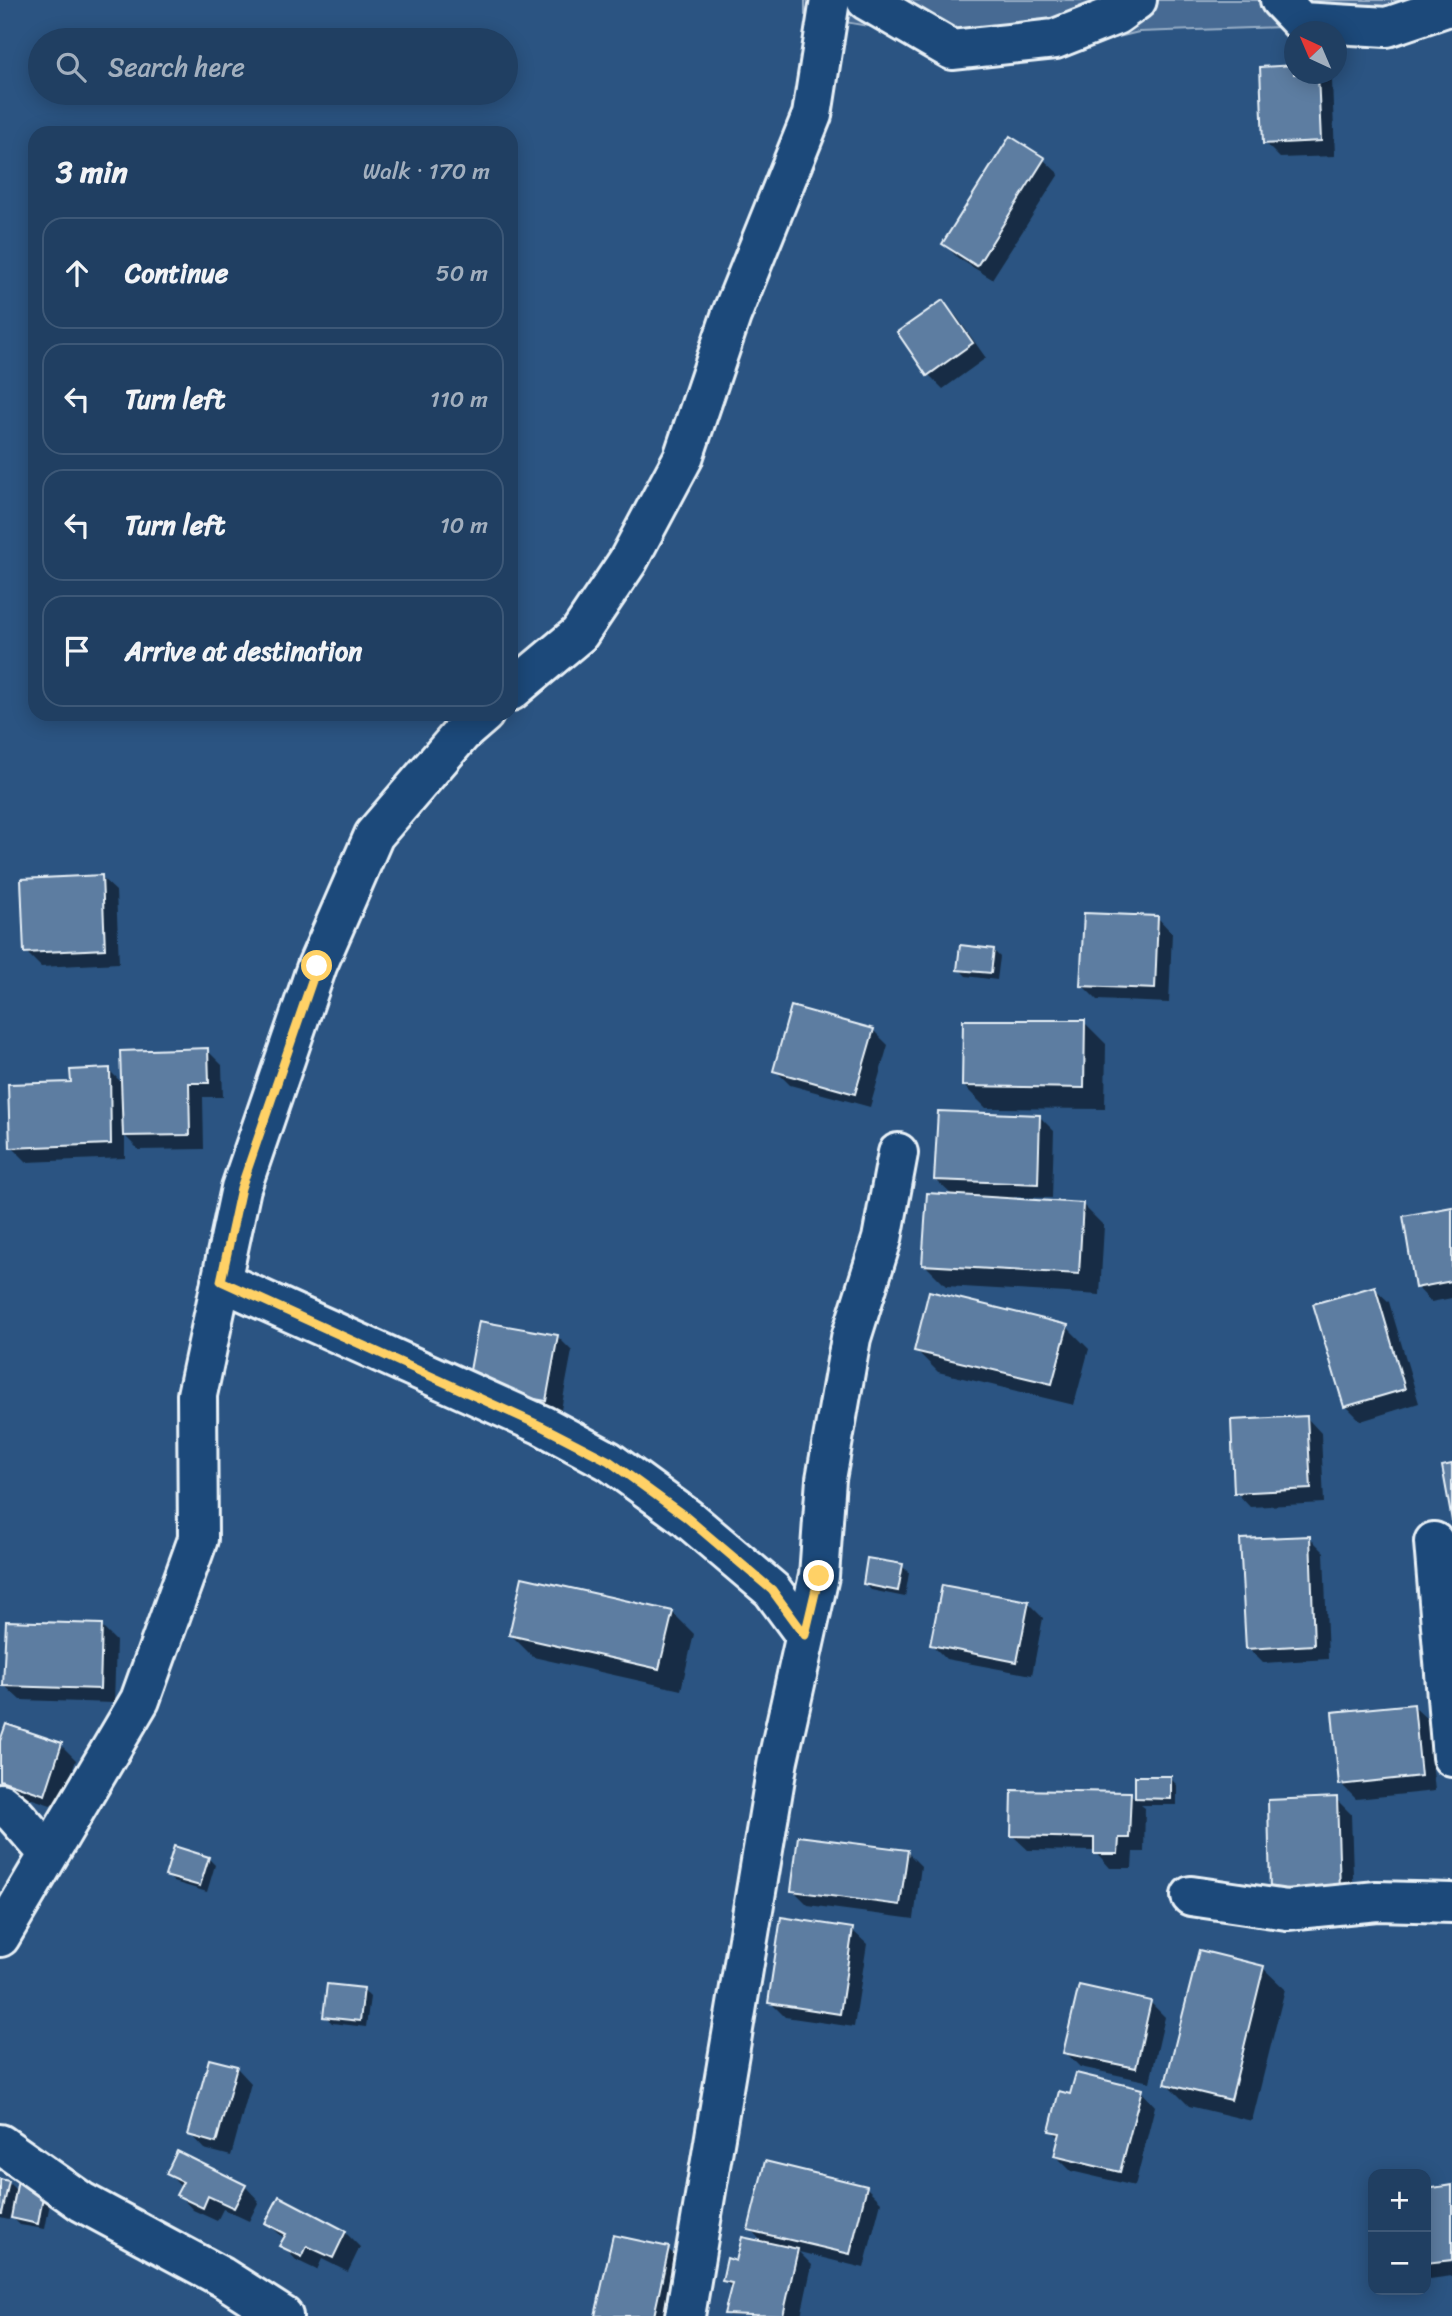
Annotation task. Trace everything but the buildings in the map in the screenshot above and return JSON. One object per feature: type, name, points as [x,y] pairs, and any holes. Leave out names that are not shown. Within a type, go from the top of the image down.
[{"type":"street","points":[[518,685],[579,634],[628,561],[683,458],[731,316],[811,115],[830,0]]},
{"type":"street","points":[[866,0],[952,50],[1055,39],[1116,15],[1136,0]]},
{"type":"street","points":[[1280,0],[1301,22],[1388,27],[1452,5]]},
{"type":"street","points":[[0,1937],[141,1700],[198,1539],[197,1395],[241,1188],[317,966],[374,835],[461,734],[476,721]]},
{"type":"street","points":[[685,2316],[776,1774],[819,1576],[826,1479],[851,1338],[882,1239],[898,1153]]},
{"type":"street","points":[[221,1281],[541,1426],[609,1461],[686,1517],[772,1590],[805,1635]]},
{"type":"street","points":[[1434,1542],[1452,1758]]},
{"type":"street","points":[[0,1803],[14,1814],[48,1853]]},
{"type":"street","points":[[1191,1896],[1287,1910],[1377,1901],[1452,1903]]},
{"type":"street","points":[[0,2144],[82,2202],[222,2277],[283,2316]]},
{"type":"shaded area","points":[[805,0],[1452,0],[1337,21],[1284,21],[1284,27],[1139,32],[1039,56],[805,15]]},
{"type":"route","points":[[317,966],[241,1188],[221,1281],[541,1426],[609,1461],[686,1517],[772,1590],[805,1635],[819,1576]]}]
